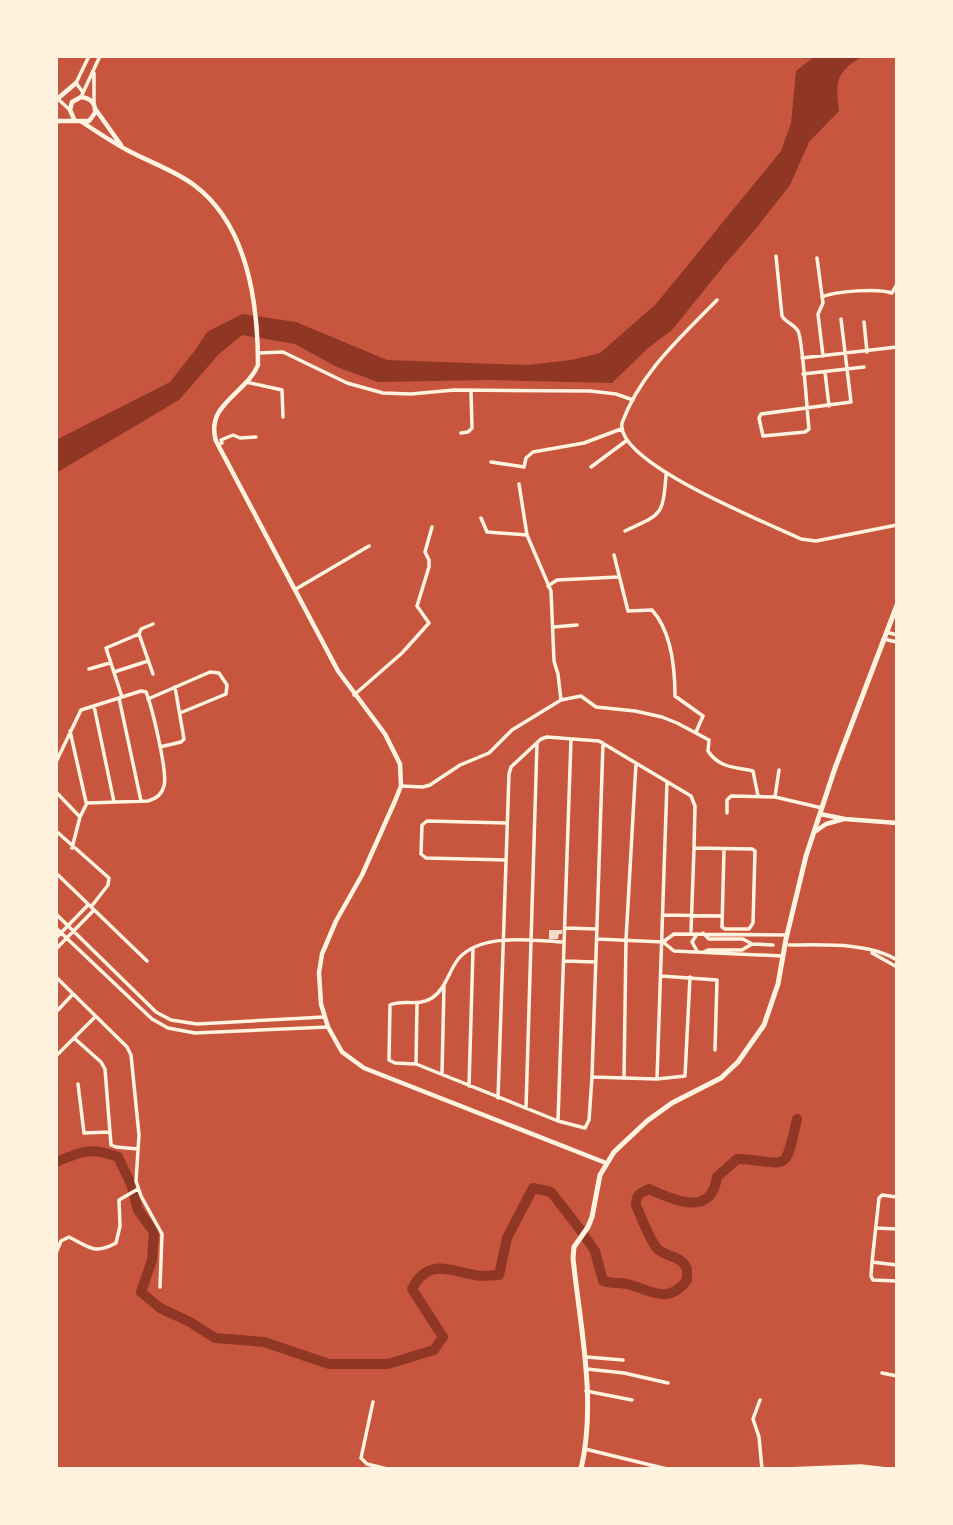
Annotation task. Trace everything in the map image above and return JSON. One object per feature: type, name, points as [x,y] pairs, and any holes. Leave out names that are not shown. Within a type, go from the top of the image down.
[{"type":"main road","points":[[581,1469],[587,1423],[586,1391],[573,1258],[577,1242],[589,1227],[600,1175],[625,1140],[647,1121],[672,1103],[720,1079],[738,1062],[764,1025],[778,985],[782,956],[806,856],[897,605]]},
{"type":"street","points":[[74,119],[70,110],[57,100],[76,83],[89,56]]},
{"type":"street","points":[[70,110],[72,102],[81,94],[100,56]]},
{"type":"street","points":[[82,122],[91,119],[94,106],[94,71]]},
{"type":"street","points":[[76,83],[81,94],[94,106],[124,149]]},
{"type":"street","points":[[56,121],[74,119],[82,122],[124,149],[183,178],[212,202],[240,244],[254,307],[257,370],[217,414],[213,428],[218,445],[338,671],[379,725],[400,764],[401,786],[362,875],[326,944],[319,984],[328,1027],[342,1052],[364,1068],[606,1163]]},
{"type":"street","points":[[776,256],[782,316],[798,332],[807,409],[807,431],[761,435],[761,414],[807,409],[850,402],[841,319]]},
{"type":"street","points":[[817,258],[822,297],[822,307],[818,314],[823,356]]},
{"type":"street","points":[[822,297],[837,292],[868,292],[880,289],[892,293],[897,284]]},
{"type":"street","points":[[717,300],[656,365],[633,400],[621,429],[625,441],[666,475],[805,540],[816,541],[897,525]]},
{"type":"street","points":[[864,322],[867,352]]},
{"type":"street","points":[[801,358],[897,347]]},
{"type":"street","points":[[258,351],[283,352],[347,383],[372,391],[399,394],[471,390],[609,393],[633,400]]},
{"type":"street","points":[[803,374],[864,367]]},
{"type":"street","points":[[825,372],[829,406]]},
{"type":"street","points":[[246,382],[282,390],[283,417]]},
{"type":"street","points":[[461,433],[472,428],[471,390]]},
{"type":"street","points":[[491,462],[524,467],[526,458],[533,452],[584,443],[621,429]]},
{"type":"street","points":[[218,445],[233,435],[240,438],[256,437]]},
{"type":"street","points":[[591,467],[625,441]]},
{"type":"street","points":[[625,531],[651,519],[662,509],[666,475]]},
{"type":"street","points":[[519,484],[527,535],[552,594],[554,661],[561,701]]},
{"type":"street","points":[[481,518],[487,532],[527,535]]},
{"type":"street","points":[[355,695],[402,653],[429,622],[417,606],[429,567],[425,552],[432,527]]},
{"type":"street","points":[[296,589],[369,546]]},
{"type":"street","points":[[614,555],[628,611],[652,610],[661,623],[675,668],[675,696],[703,716],[696,732]]},
{"type":"street","points":[[548,586],[557,580],[618,577]]},
{"type":"street","points":[[153,624],[141,629],[139,635],[153,674]]},
{"type":"street","points":[[554,627],[577,625]]},
{"type":"street","points":[[886,632],[897,635]]},
{"type":"street","points":[[139,635],[107,647],[121,698],[141,801]]},
{"type":"street","points":[[883,639],[897,642]]},
{"type":"street","points":[[114,672],[148,661]]},
{"type":"street","points":[[89,669],[110,663]]},
{"type":"street","points":[[148,699],[214,671],[219,673],[228,687],[224,695],[180,713]]},
{"type":"street","points":[[159,747],[183,741],[175,687]]},
{"type":"street","points":[[56,762],[78,713],[143,691],[148,699],[159,747],[165,776],[164,786],[156,798],[87,803]]},
{"type":"street","points":[[401,786],[430,785],[460,765],[489,753],[513,730],[561,701],[584,697],[596,707],[644,712],[696,732],[709,740],[708,751],[718,762],[754,772],[758,796]]},
{"type":"street","points":[[94,706],[114,802]]},
{"type":"street","points":[[70,729],[87,803],[80,817],[72,848]]},
{"type":"street","points":[[498,1097],[509,769],[537,742],[547,737],[594,739],[691,796],[695,802],[691,931]]},
{"type":"street","points":[[558,1121],[571,738]]},
{"type":"street","points":[[526,1108],[537,742]]},
{"type":"street","points":[[564,942],[490,941],[459,958],[436,995],[417,1004],[392,1003],[389,1008],[389,1060],[416,1064],[558,1121],[581,1128],[588,1125],[603,743]]},
{"type":"street","points":[[624,1078],[626,940],[636,763]]},
{"type":"street","points":[[775,797],[779,770]]},
{"type":"street","points":[[657,1079],[667,782]]},
{"type":"street","points":[[56,792],[80,817]]},
{"type":"street","points":[[727,813],[729,797],[758,796],[775,797],[845,819],[897,823]]},
{"type":"street","points":[[816,831],[826,824],[845,819]]},
{"type":"street","points":[[506,860],[426,858],[421,854],[421,833],[422,825],[427,821],[507,823]]},
{"type":"street","points":[[56,831],[110,880],[73,932],[56,949]]},
{"type":"street","points":[[694,848],[724,849],[755,851],[753,925],[749,929],[725,929],[722,925],[724,849]]},
{"type":"street","points":[[56,873],[147,961]]},
{"type":"street","points":[[56,938],[91,907]]},
{"type":"street","points":[[56,915],[156,1012],[171,1020],[197,1024],[324,1017]]},
{"type":"street","points":[[663,915],[722,916]]},
{"type":"street","points":[[56,928],[152,1019],[168,1028],[195,1034],[328,1027]]},
{"type":"street","points":[[565,928],[597,929]]},
{"type":"street","points":[[701,933],[709,939],[743,939],[752,944],[772,945]]},
{"type":"street","points":[[701,933],[694,937],[692,944],[701,952]]},
{"type":"street","points":[[663,942],[674,934],[787,935]]},
{"type":"street","points":[[597,939],[663,942],[674,951],[782,956]]},
{"type":"street","points":[[701,952],[742,950],[752,944]]},
{"type":"street","points":[[789,945],[838,945],[864,949],[897,960]]},
{"type":"street","points":[[864,949],[897,967]]},
{"type":"street","points":[[469,1086],[473,950]]},
{"type":"street","points":[[564,961],[596,962]]},
{"type":"street","points":[[661,976],[717,979],[715,1050]]},
{"type":"street","points":[[56,977],[127,1047],[131,1055],[139,1135],[135,1173],[137,1189],[162,1234],[160,1287]]},
{"type":"street","points":[[592,1076],[657,1079],[682,1077],[686,1073],[690,977]]},
{"type":"street","points":[[442,1074],[444,982]]},
{"type":"street","points":[[56,1012],[73,994]]},
{"type":"street","points":[[416,1064],[417,1004]]},
{"type":"street","points":[[56,1056],[95,1017]]},
{"type":"street","points":[[74,1038],[103,1065],[109,1132],[113,1146],[138,1149]]},
{"type":"street","points":[[78,1084],[84,1133],[109,1132]]},
{"type":"street","points":[[56,1253],[61,1241],[69,1237],[92,1250],[107,1248],[116,1243],[120,1226],[118,1202],[137,1189]]},
{"type":"street","points":[[897,1197],[880,1196],[871,1276],[873,1280],[897,1281]]},
{"type":"street","points":[[876,1228],[897,1230]]},
{"type":"street","points":[[872,1262],[897,1265]]},
{"type":"street","points":[[584,1357],[623,1360]]},
{"type":"street","points":[[585,1368],[668,1383]]},
{"type":"street","points":[[882,1373],[897,1376]]},
{"type":"street","points":[[586,1391],[632,1400]]},
{"type":"street","points":[[760,1400],[753,1419],[760,1437],[762,1469]]},
{"type":"street","points":[[373,1402],[361,1458],[368,1464],[387,1469]]},
{"type":"street","points":[[585,1449],[667,1469]]},
{"type":"street","points":[[785,1469],[861,1466],[887,1469]]},
{"type":"shaded area","points":[[815,56],[863,56],[847,67],[839,78],[839,111],[809,142],[790,185],[672,330],[648,348],[612,383],[490,380],[378,382],[337,367],[295,344],[242,335],[218,355],[179,400],[56,473],[56,440],[170,382],[207,332],[242,314],[296,322],[387,360],[527,365],[571,360],[600,353],[656,304],[781,151],[791,123],[796,71]]},
{"type":"building","points":[[549,930],[562,930],[562,934],[559,934],[558,939],[549,939]]},
{"type":"waterway","points":[[56,1162],[93,1151],[118,1157],[131,1184],[138,1210],[154,1232],[152,1260],[141,1292],[160,1308],[215,1338],[264,1342],[329,1364],[388,1364],[434,1350],[443,1337],[412,1289],[419,1279],[434,1269],[482,1276],[499,1275],[507,1238],[533,1188],[551,1192],[579,1228],[595,1251],[603,1281],[628,1284],[660,1294],[674,1292],[687,1280],[687,1269],[682,1262],[660,1251],[653,1243],[636,1205],[638,1196],[649,1189],[680,1201],[699,1202],[707,1198],[717,1177],[737,1159],[782,1162],[789,1150],[797,1119]]}]
